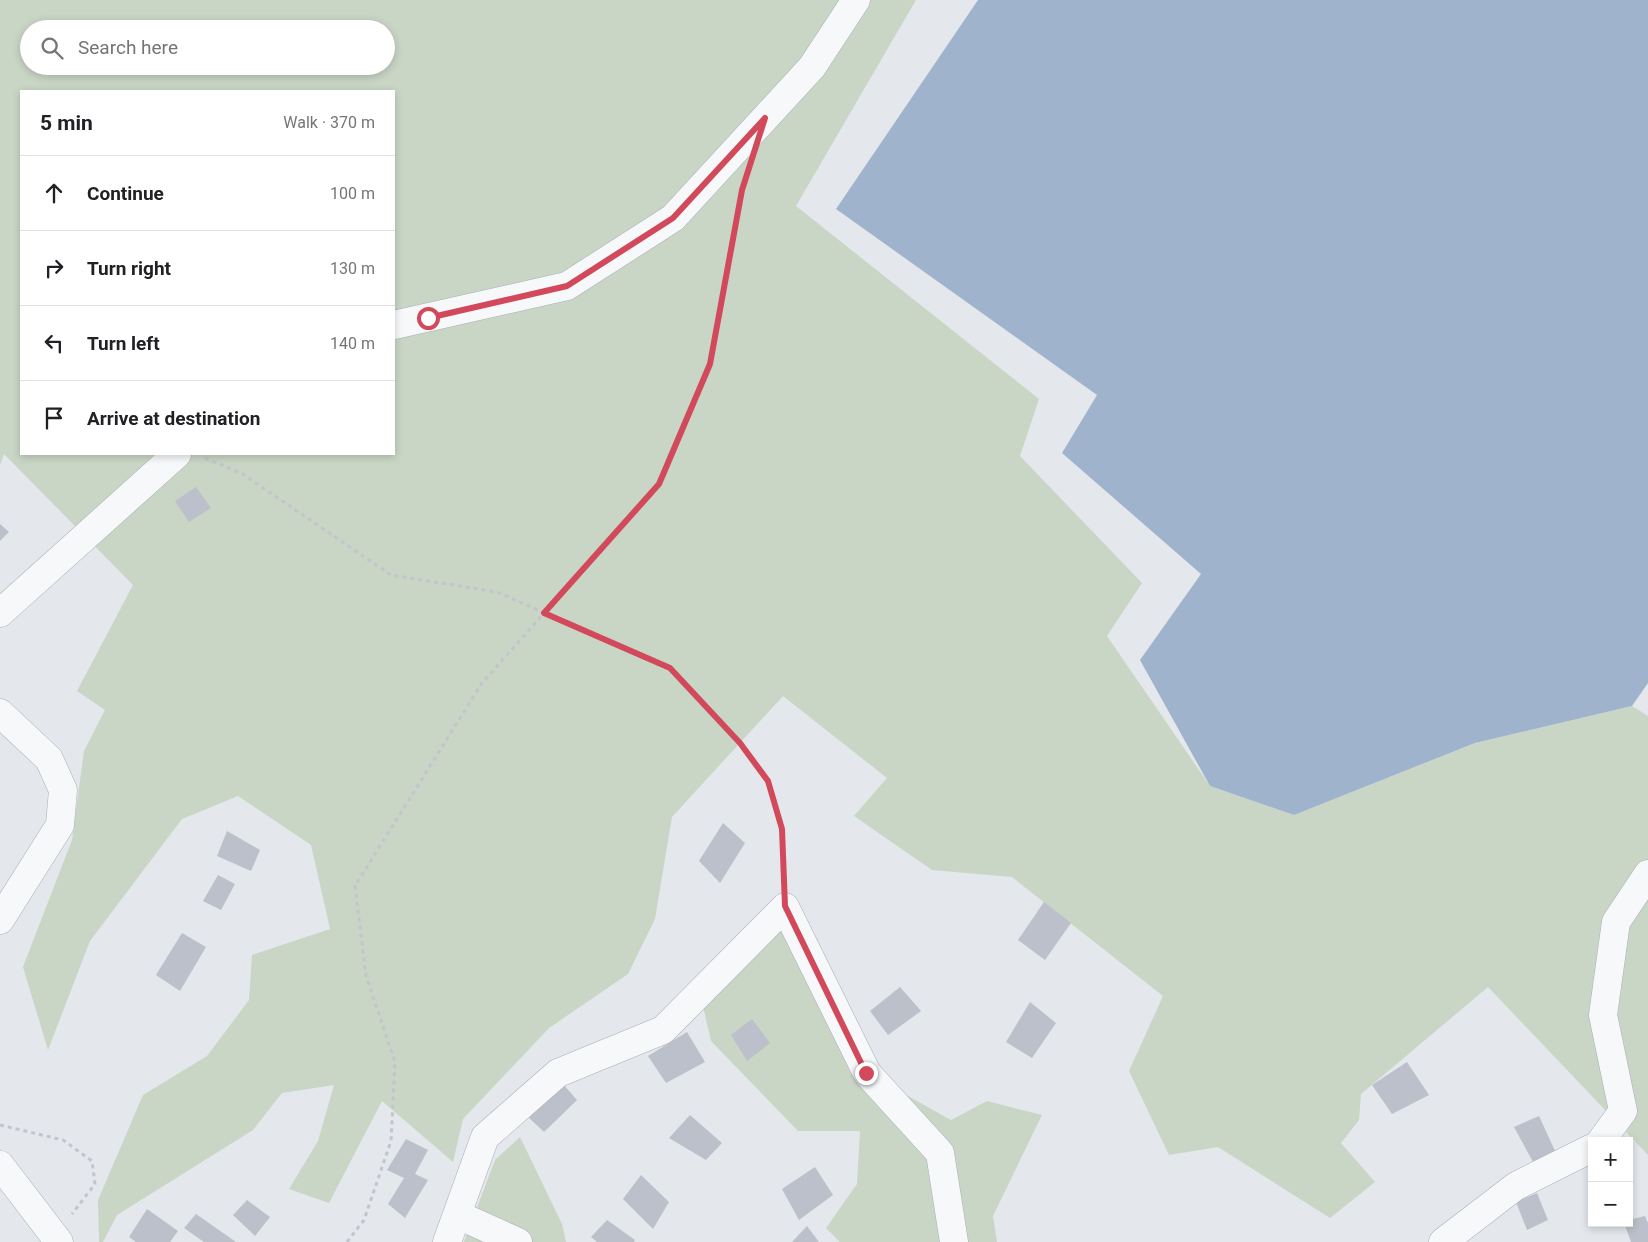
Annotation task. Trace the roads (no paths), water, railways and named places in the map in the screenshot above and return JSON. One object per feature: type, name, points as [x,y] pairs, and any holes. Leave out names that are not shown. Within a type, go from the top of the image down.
[{"type":"street","points":[[395,325],[567,286],[673,218],[812,67],[856,0]]},
{"type":"street","points":[[0,614],[176,455]]},
{"type":"street","points":[[0,713],[48,759],[63,790],[60,824],[0,920]]},
{"type":"street","points":[[1604,1137],[1623,1112],[1603,1015],[1616,922],[1648,874]]},
{"type":"street","points":[[447,1242],[485,1137],[558,1073],[663,1030],[785,906],[866,1073],[940,1153],[954,1242]]},
{"type":"street","points":[[1443,1242],[1516,1186],[1588,1150]]},
{"type":"street","points":[[0,1166],[59,1242]]},
{"type":"street","points":[[458,1215],[518,1242]]},
{"type":"water","points":[[978,0],[1648,0],[1648,683],[1632,706],[1475,743],[1294,815],[1210,786],[1140,660],[1201,574],[1062,453],[1097,395],[836,209]]}]
